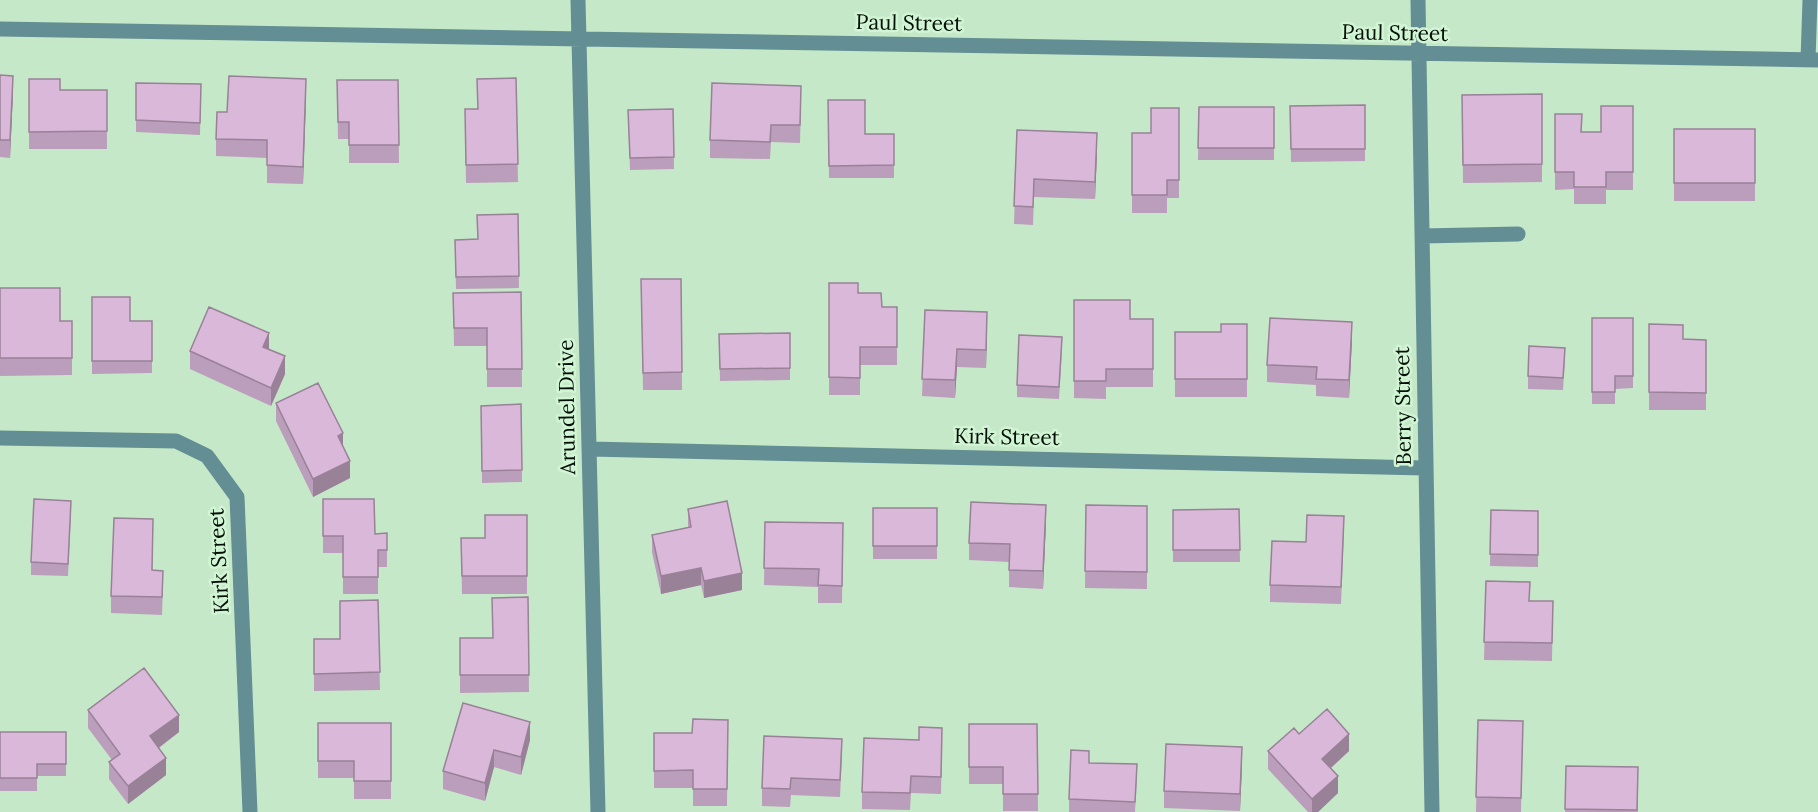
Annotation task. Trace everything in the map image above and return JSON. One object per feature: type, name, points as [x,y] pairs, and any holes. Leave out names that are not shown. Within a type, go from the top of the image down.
[{"type":"street","name":"Arundel Drive","points":[[578,0],[598,812]]},
{"type":"street","name":"Berry Street","points":[[1418,0],[1424,468],[1432,812]]},
{"type":"street","points":[[1810,0],[1813,60]]},
{"type":"street","name":"Paul Street","points":[[0,28],[1813,60]]},
{"type":"street","points":[[1422,236],[1518,234]]},
{"type":"street","name":"Kirk Street","points":[[0,438],[176,441],[207,456],[237,497],[250,812]]},
{"type":"street","name":"Kirk Street","points":[[590,449],[1424,468]]},
{"type":"building","points":[[0,75],[13,76],[10,140],[0,140]]},
{"type":"building","points":[[229,76],[306,79],[303,167],[267,165],[267,140],[216,139],[217,112],[227,112]]},
{"type":"building","points":[[516,78],[518,164],[466,165],[465,109],[478,109],[477,79]]},
{"type":"building","points":[[29,79],[60,79],[60,90],[107,90],[107,131],[29,132]]},
{"type":"building","points":[[337,80],[398,80],[399,145],[349,145],[349,122],[338,122]]},
{"type":"building","points":[[136,83],[201,84],[200,123],[136,120]]},
{"type":"building","points":[[712,83],[801,86],[800,125],[771,125],[770,142],[710,140]]},
{"type":"building","points":[[1542,94],[1542,164],[1463,165],[1462,95]]},
{"type":"building","points":[[828,100],[865,100],[865,134],[894,134],[894,165],[829,166]]},
{"type":"building","points":[[1365,105],[1365,149],[1291,149],[1290,106]]},
{"type":"building","points":[[1601,106],[1633,106],[1633,172],[1606,172],[1606,187],[1574,187],[1574,172],[1555,172],[1555,114],[1582,114],[1581,132],[1601,132]]},
{"type":"building","points":[[1199,107],[1274,107],[1274,148],[1198,148]]},
{"type":"building","points":[[1151,108],[1179,108],[1179,180],[1167,180],[1167,195],[1132,195],[1132,133],[1151,133]]},
{"type":"building","points":[[673,109],[674,157],[630,158],[628,110]]},
{"type":"building","points":[[1674,129],[1755,129],[1755,183],[1674,183]]},
{"type":"building","points":[[1017,130],[1097,133],[1095,182],[1034,179],[1033,207],[1014,206]]},
{"type":"building","points":[[518,214],[519,276],[456,277],[455,240],[478,239],[477,215]]},
{"type":"building","points":[[641,279],[681,279],[682,372],[643,373]]},
{"type":"building","points":[[829,283],[858,283],[858,293],[881,293],[882,307],[897,307],[897,347],[860,347],[860,378],[829,377]]},
{"type":"building","points":[[0,288],[60,288],[60,321],[72,321],[72,358],[0,358]]},
{"type":"building","points":[[521,292],[522,369],[487,369],[487,328],[454,328],[453,293]]},
{"type":"building","points":[[92,297],[130,297],[130,321],[152,321],[152,361],[92,361]]},
{"type":"building","points":[[1074,300],[1130,300],[1130,319],[1153,319],[1153,369],[1106,369],[1106,381],[1074,381]]},
{"type":"building","points":[[209,307],[269,333],[263,347],[285,356],[271,388],[190,351]]},
{"type":"building","points":[[925,310],[987,312],[986,350],[957,349],[955,380],[922,379]]},
{"type":"building","points":[[1270,318],[1352,322],[1349,380],[1316,379],[1317,367],[1267,365]]},
{"type":"building","points":[[1592,318],[1633,318],[1633,376],[1615,376],[1615,392],[1592,392]]},
{"type":"building","points":[[1221,324],[1247,324],[1247,379],[1175,379],[1175,332],[1221,332]]},
{"type":"building","points":[[1649,324],[1683,325],[1683,339],[1706,340],[1706,393],[1649,392]]},
{"type":"building","points":[[790,333],[790,368],[720,369],[719,334]]},
{"type":"building","points":[[1019,335],[1062,337],[1059,387],[1017,385]]},
{"type":"building","points":[[1529,346],[1565,348],[1563,378],[1528,376]]},
{"type":"building","points":[[318,383],[343,433],[338,436],[350,461],[313,479],[276,403]]},
{"type":"building","points":[[521,404],[522,470],[482,471],[481,406]]},
{"type":"building","points":[[34,499],[71,501],[68,564],[31,562]]},
{"type":"building","points":[[323,499],[374,499],[375,534],[387,533],[387,550],[378,550],[378,577],[343,577],[343,536],[323,536]]},
{"type":"building","points":[[727,501],[742,573],[704,581],[701,568],[661,576],[652,535],[691,527],[688,509]]},
{"type":"building","points":[[971,502],[1046,505],[1043,571],[1009,570],[1010,544],[969,543]]},
{"type":"building","points":[[1086,505],[1147,506],[1147,572],[1085,571]]},
{"type":"building","points":[[873,508],[937,508],[937,546],[873,546]]},
{"type":"building","points":[[1239,509],[1240,550],[1173,550],[1173,510]]},
{"type":"building","points":[[1491,510],[1538,511],[1538,555],[1490,554]]},
{"type":"building","points":[[485,515],[527,515],[527,576],[462,576],[461,538],[485,538]]},
{"type":"building","points":[[1307,515],[1344,516],[1341,587],[1270,585],[1272,541],[1306,542]]},
{"type":"building","points":[[114,518],[153,519],[152,570],[163,571],[162,597],[111,596]]},
{"type":"building","points":[[765,522],[843,523],[842,586],[818,585],[819,569],[764,568]]},
{"type":"building","points":[[1486,581],[1530,582],[1529,601],[1553,601],[1552,643],[1484,642]]},
{"type":"building","points":[[528,597],[529,675],[460,675],[460,638],[493,638],[492,598]]},
{"type":"building","points":[[378,600],[380,672],[314,674],[314,639],[340,639],[340,601]]},
{"type":"building","points":[[144,668],[179,715],[150,736],[166,758],[128,786],[109,762],[120,754],[88,710]]},
{"type":"building","points":[[463,703],[530,722],[521,757],[494,750],[485,783],[443,771]]},
{"type":"building","points":[[1327,709],[1349,734],[1322,759],[1338,776],[1312,799],[1268,751],[1294,728],[1299,734]]},
{"type":"building","points":[[693,719],[728,720],[727,789],[693,789],[693,770],[654,771],[654,733],[692,733]]},
{"type":"building","points":[[1478,720],[1523,721],[1521,798],[1476,797]]},
{"type":"building","points":[[318,723],[391,723],[391,781],[354,781],[354,761],[318,761]]},
{"type":"building","points":[[969,724],[1037,724],[1038,794],[1003,794],[1003,767],[969,767]]},
{"type":"building","points":[[919,727],[942,728],[941,777],[911,776],[910,793],[862,792],[864,738],[919,740]]},
{"type":"building","points":[[0,732],[66,732],[66,764],[37,764],[37,778],[0,778]]},
{"type":"building","points":[[764,736],[842,739],[840,780],[791,778],[790,789],[762,788]]},
{"type":"building","points":[[1166,744],[1242,747],[1240,794],[1164,791]]},
{"type":"building","points":[[1071,750],[1089,751],[1089,763],[1137,764],[1135,802],[1069,799]]},
{"type":"building","points":[[1566,766],[1638,767],[1637,810],[1565,809]]}]
